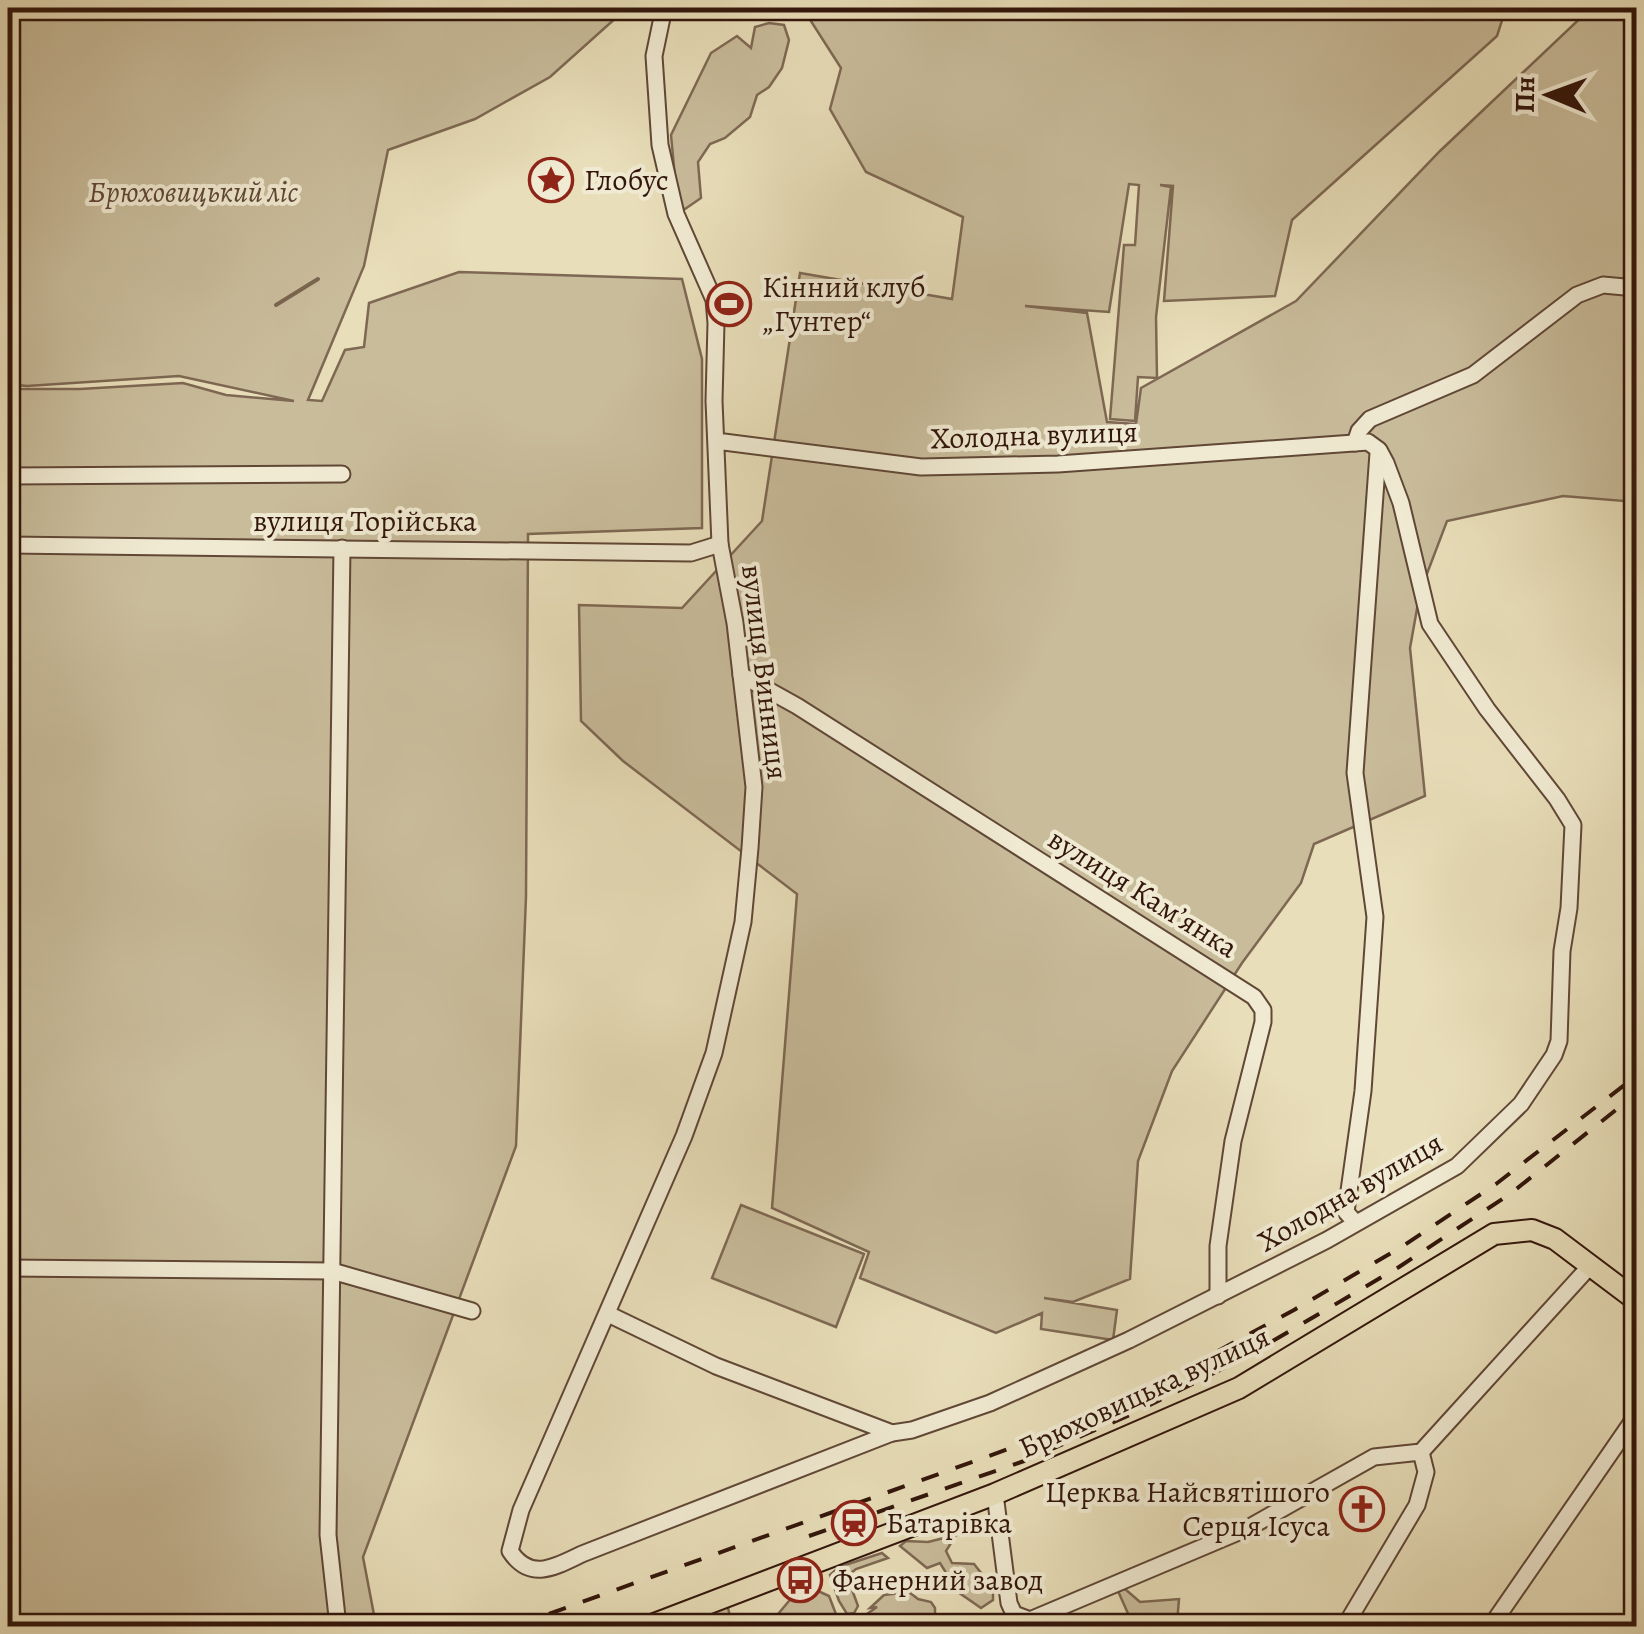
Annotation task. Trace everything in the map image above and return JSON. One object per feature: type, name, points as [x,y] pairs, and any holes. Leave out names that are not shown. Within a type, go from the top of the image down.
[{"type":"main road","name":"Брюховицька вулиця","points":[[649,1626],[995,1494],[1239,1388],[1494,1234],[1532,1230],[1555,1239],[1636,1300]]},
{"type":"main road","points":[[1630,1626],[1636,1616]]},
{"type":"street","name":"вулиця Винниця","points":[[510,1551],[521,1510],[684,1136],[714,1053],[743,922],[754,787],[720,544],[714,300],[676,214],[656,115],[654,56],[664,8]]},
{"type":"street","points":[[1355,444],[1359,431],[1370,419],[1473,375],[1577,296],[1603,286],[1636,288]]},
{"type":"street","name":"Холодна вулиця","points":[[510,1551],[532,1570],[550,1570],[892,1433],[928,1425],[990,1402],[1218,1296],[1457,1166],[1521,1104],[1559,1041],[1573,825],[1430,624],[1402,503],[1379,450],[1368,442],[1058,464],[921,467],[716,441]]},
{"type":"street","points":[[1355,1222],[1346,1212],[1363,1091],[1375,917],[1356,772],[1379,450]]},
{"type":"street","points":[[8,476],[342,474]]},
{"type":"street","name":"вулиця Торійська","points":[[8,546],[691,553],[720,544]]},
{"type":"street","points":[[338,1626],[328,1535],[342,548]]},
{"type":"street","name":"вулиця Камʼянка","points":[[741,675],[798,706],[1254,996],[1263,1010],[1263,1022],[1232,1141],[1218,1246],[1218,1296]]},
{"type":"street","points":[[995,1494],[1009,1603],[1014,1614],[1030,1620],[1248,1528],[1374,1457],[1422,1452],[1590,1266]]},
{"type":"street","points":[[8,1268],[332,1271],[472,1310]]},
{"type":"street","points":[[608,1314],[716,1366],[892,1433]]},
{"type":"street","points":[[1492,1626],[1636,1416]]},
{"type":"street","points":[[1350,1625],[1417,1505],[1426,1472],[1422,1452]]},
{"type":"green space","name":"Брюховицький ліс","points":[[8,8],[627,8],[550,77],[475,119],[388,150],[364,266],[308,400],[322,401],[345,350],[364,347],[369,303],[459,272],[682,279],[702,359],[702,528],[528,534],[526,897],[516,1146],[363,1557],[375,1620],[361,1626],[8,1626],[8,389],[183,383],[226,395],[294,401],[179,376],[8,384]]},
{"type":"green space","points":[[748,8],[1506,8],[1497,36],[1292,220],[1275,296],[1164,301],[1173,186],[1160,185],[1171,187],[1156,317],[1157,378],[1138,377],[1135,421],[1110,419],[1124,245],[1135,245],[1139,185],[1129,184],[1109,312],[1025,306],[1087,313],[1107,422],[1136,424],[1141,388],[1296,301],[1440,151],[1591,8],[1636,8],[1636,502],[1563,496],[1447,521],[1420,592],[1410,648],[1425,796],[1314,844],[1301,883],[1242,963],[1172,1071],[1138,1161],[1130,1279],[1073,1302],[1044,1298],[1117,1310],[1113,1340],[1041,1329],[1042,1313],[996,1333],[860,1278],[869,1252],[772,1208],[797,894],[623,761],[581,721],[579,605],[682,608],[762,521],[800,273],[952,299],[963,217],[866,172],[830,109],[841,68],[809,18],[757,17]]},
{"type":"green space","points":[[769,23],[784,25],[789,40],[782,68],[769,87],[757,95],[750,117],[725,138],[710,144],[698,162],[701,198],[685,209],[678,209],[671,135],[711,53],[737,36],[751,48],[755,27]]},
{"type":"green space","points":[[741,1205],[864,1254],[836,1327],[712,1278]]},
{"type":"green space","points":[[956,1535],[946,1551],[952,1563],[974,1564],[993,1588],[993,1600],[981,1608],[958,1592],[940,1563],[927,1568],[900,1546],[906,1541],[928,1542]]},
{"type":"green space","points":[[882,1553],[888,1558],[847,1576],[858,1606],[854,1613],[847,1614],[830,1575],[839,1567]]},
{"type":"green space","points":[[1125,1589],[1140,1602],[1179,1599],[1177,1623],[1122,1626],[1130,1618],[1118,1591]]},
{"type":"green space","points":[[818,1591],[829,1596],[839,1622],[833,1626],[768,1626],[794,1595],[808,1597]]},
{"type":"green space","points":[[909,1592],[931,1602],[935,1608],[935,1622],[930,1626],[859,1626],[884,1595]]},
{"type":"green space","points":[[727,1603],[732,1626],[698,1626],[688,1617]]},
{"type":"waterway","points":[[276,305],[318,279]]},
{"type":"railway","points":[[515,1626],[1025,1443],[1127,1400],[1403,1246],[1496,1184],[1636,1076]]},
{"type":"railway","points":[[809,1536],[1024,1461],[1132,1414],[1242,1359],[1399,1267],[1510,1194],[1636,1094]]},
{"type":"railway","points":[[569,1626],[637,1621],[673,1626]]},
{"type":"place","name":"Глобус","points":[[551,180]]},
{"type":"place","name":"Кінний клуб „Гунтер“","points":[[729,304]]},
{"type":"place","name":"Церква Найсвятішого Серця Ісуса","points":[[1362,1509]]},
{"type":"place","name":"Батарівка","points":[[854,1523]]},
{"type":"place","name":"Фанерний завод","points":[[800,1580]]}]
